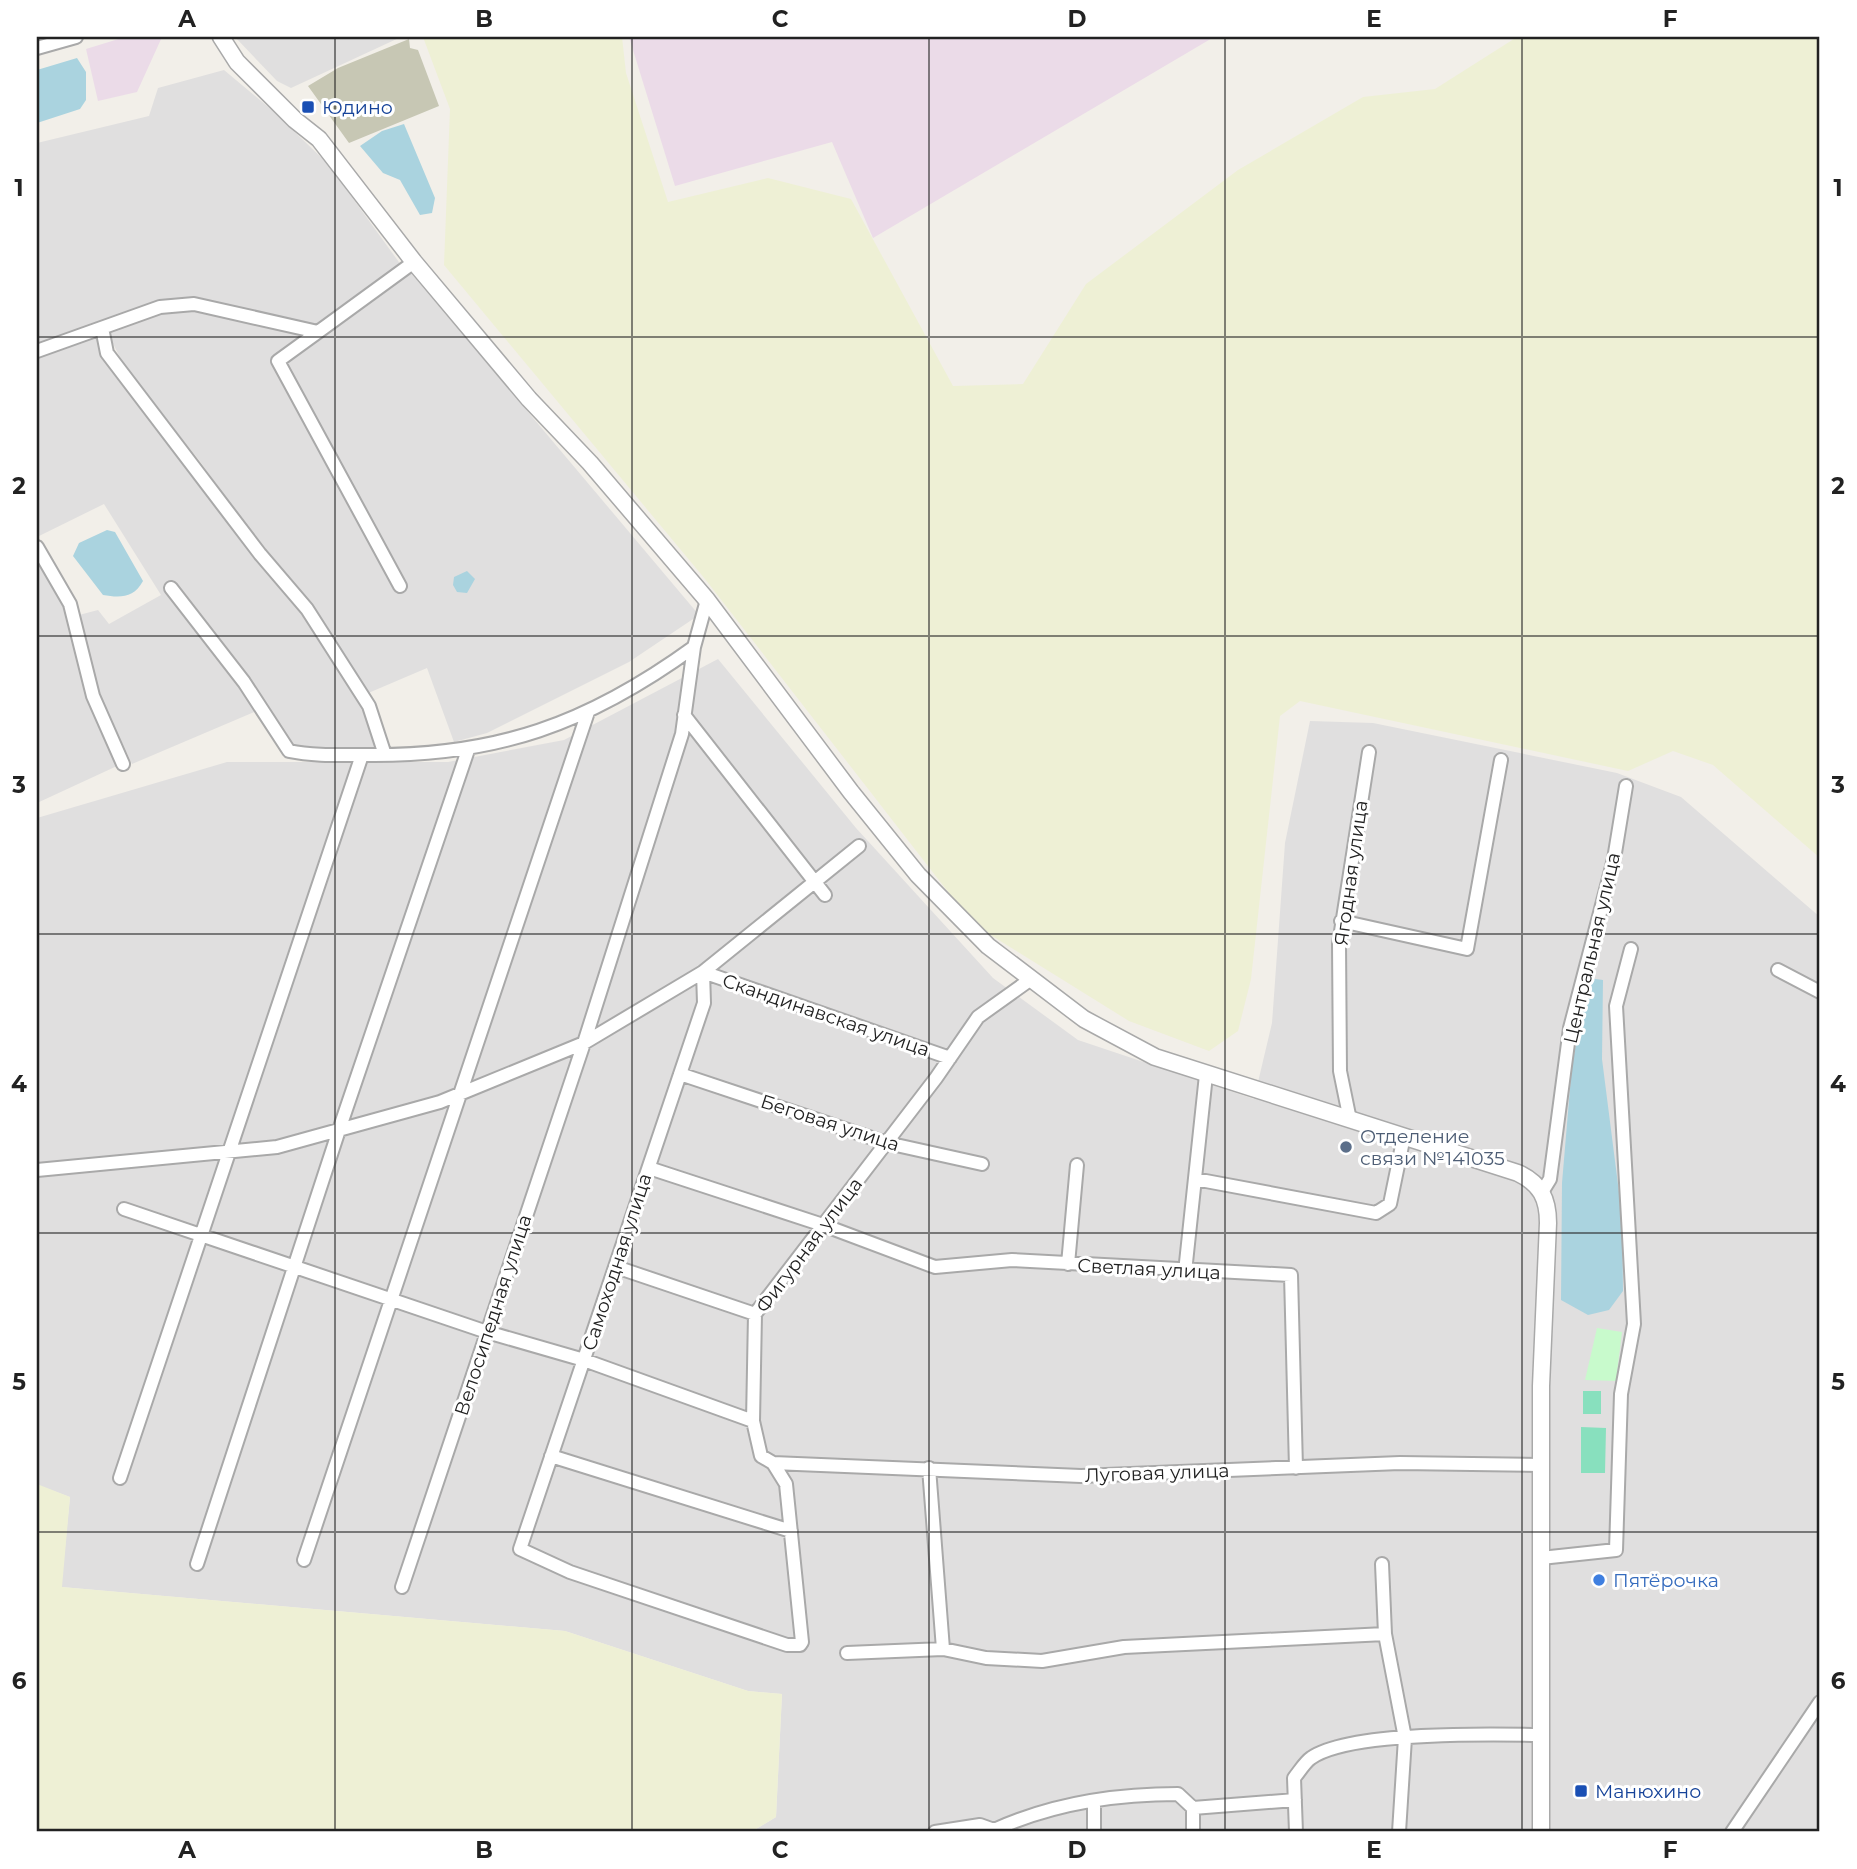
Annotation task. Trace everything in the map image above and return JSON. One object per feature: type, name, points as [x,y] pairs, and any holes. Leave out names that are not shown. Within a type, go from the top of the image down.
[{"type":"street","points":[[37,48],[76,37]]},
{"type":"street","points":[[221,37],[237,62],[295,120],[319,138],[414,262],[529,399],[590,463],[706,600],[851,792],[940,900],[988,946],[1083,1019],[1122,1042],[1206,1075],[1518,1173],[1542,1192],[1547,1202],[1548,1223],[1541,1386],[1541,1832]]},
{"type":"street","points":[[400,586],[278,361],[414,262]]},
{"type":"street","points":[[37,351],[160,307],[194,304],[318,332]]},
{"type":"street","points":[[102,328],[107,353],[260,554],[307,609],[369,706],[385,755]]},
{"type":"street","points":[[37,547],[70,604],[93,696],[123,764]]},
{"type":"street","points":[[171,588],[244,682],[289,751],[385,755],[468,750],[548,729],[588,712],[663,669],[694,647]]},
{"type":"street","name":"Велосипедная улица","points":[[402,1587],[584,1042],[682,734],[694,647],[706,600]]},
{"type":"street","points":[[304,1560],[588,712]]},
{"type":"street","points":[[684,715],[825,895]]},
{"type":"street","points":[[197,1564],[339,1130],[468,750]]},
{"type":"street","name":"Ягодная улица","points":[[1350,1120],[1340,1071],[1341,921],[1369,752]]},
{"type":"street","points":[[120,1478],[231,1153],[362,755]]},
{"type":"street","points":[[1341,921],[1467,949],[1501,760]]},
{"type":"street","name":"Центральная улица","points":[[1542,1192],[1550,1179],[1570,1028],[1614,859],[1626,786]]},
{"type":"street","points":[[37,1170],[277,1147],[460,1094],[584,1042],[703,972],[859,846]]},
{"type":"street","points":[[1541,1558],[1616,1550],[1621,1394],[1634,1324],[1616,1006],[1631,949]]},
{"type":"street","points":[[1778,970],[1820,992]]},
{"type":"street","name":"Скандинавская улица","points":[[703,972],[950,1058]]},
{"type":"street","name":"Самоходная улица","points":[[703,972],[704,1003],[520,1549],[570,1572],[788,1645],[800,1646]]},
{"type":"street","name":"Фигурная улица","points":[[800,1646],[802,1642],[786,1484],[773,1463],[761,1456],[753,1421],[755,1314],[887,1143],[978,1017],[1031,979]]},
{"type":"street","name":"Беговая улица","points":[[680,1074],[887,1143],[982,1164]]},
{"type":"street","points":[[1185,1272],[1206,1075]]},
{"type":"street","points":[[1195,1179],[1376,1213],[1390,1204],[1404,1136]]},
{"type":"street","points":[[1068,1264],[1077,1165]]},
{"type":"street","name":"Светлая улица","points":[[649,1168],[823,1225],[935,1267],[1012,1260],[1185,1272],[1291,1275],[1296,1468]]},
{"type":"street","points":[[124,1209],[487,1332],[584,1360],[753,1421]]},
{"type":"street","points":[[616,1267],[755,1314]]},
{"type":"street","points":[[551,1457],[791,1531]]},
{"type":"street","name":"Луговая улица","points":[[773,1463],[1080,1476],[1400,1464],[1541,1465]]},
{"type":"street","points":[[929,1468],[943,1649]]},
{"type":"street","points":[[1382,1564],[1385,1634],[1405,1738],[1399,1832]]},
{"type":"street","points":[[847,1653],[943,1649],[986,1658],[1042,1661],[1124,1647],[1385,1634]]},
{"type":"street","points":[[1732,1832],[1819,1705]]},
{"type":"street","points":[[1296,1832],[1294,1778],[1311,1758],[1336,1747],[1405,1738],[1541,1735]]},
{"type":"street","points":[[935,1832],[981,1825],[994,1831],[1029,1815],[1094,1801],[1144,1794],[1178,1794],[1193,1808],[1194,1832]]},
{"type":"street","points":[[1193,1808],[1295,1800]]},
{"type":"street","points":[[1094,1801],[1094,1832]]},
{"type":"shaded area","points":[[125,37],[162,37],[137,92],[98,101],[86,49]]},
{"type":"shaded area","points":[[235,37],[401,37],[291,88],[277,81]]},
{"type":"shaded area","points":[[423,37],[622,37],[626,73],[668,202],[768,178],[851,199],[953,386],[1023,384],[1086,284],[1238,170],[1363,97],[1435,89],[1517,37],[1820,37],[1820,858],[1713,765],[1673,751],[1628,771],[1300,701],[1280,716],[1251,979],[1238,1031],[1209,1051],[1129,1021],[973,924],[705,579],[444,265],[450,109]]},
{"type":"shaded area","points":[[629,37],[1214,37],[873,238],[832,142],[675,186]]},
{"type":"shaded area","points":[[409,39],[410,48],[418,50],[439,106],[349,143],[308,86],[338,68]]},
{"type":"shaded area","points":[[224,70],[273,111],[328,164],[401,265],[319,325],[225,304],[163,299],[37,351],[37,143],[149,116],[158,88]]},
{"type":"shaded area","points":[[411,273],[699,615],[629,662],[487,733],[454,742],[427,668],[366,694],[199,460],[126,369],[106,330],[169,308],[223,313],[321,337]]},
{"type":"shaded area","points":[[94,335],[106,358],[304,611],[367,705],[377,742],[376,752],[289,748],[261,709],[132,764],[96,687],[79,615],[98,610],[109,624],[161,595],[104,504],[37,537],[37,355]]},
{"type":"shaded area","points":[[37,559],[64,605],[91,702],[117,766],[37,803]]},
{"type":"shaded area","points":[[718,659],[856,828],[993,978],[1078,1040],[1254,1099],[1272,1023],[1285,843],[1310,721],[1373,723],[1617,773],[1681,797],[1820,917],[1820,1832],[751,1832],[776,1817],[782,1694],[748,1691],[565,1631],[61,1587],[70,1497],[37,1485],[37,818],[227,762],[448,762],[564,740]]},
{"type":"shaded area","points":[[37,1484],[70,1497],[62,1587],[565,1631],[748,1691],[782,1694],[776,1817],[751,1832],[37,1832]]},
{"type":"green space","points":[[1597,1328],[1622,1332],[1616,1381],[1585,1380]]},
{"type":"green space","points":[[1583,1391],[1601,1391],[1601,1414],[1583,1414]]},
{"type":"green space","points":[[1581,1427],[1606,1428],[1605,1473],[1581,1473]]},
{"type":"water","points":[[77,58],[86,72],[86,100],[80,109],[37,123],[37,70]]},
{"type":"water","points":[[404,124],[435,198],[432,213],[420,215],[400,180],[383,173],[360,146],[382,131]]},
{"type":"water","points":[[107,530],[115,532],[143,581],[135,591],[126,596],[103,595],[73,556],[79,543]]},
{"type":"water","points":[[467,571],[475,579],[467,593],[457,592],[453,585],[454,577]]},
{"type":"water","points":[[1589,978],[1603,980],[1602,1059],[1622,1216],[1623,1291],[1609,1310],[1588,1315],[1561,1300],[1562,1183],[1572,1065]]},
{"type":"place","name":"Юдино","points":[[308,107]]},
{"type":"place","name":"Отделение связи №141035","points":[[1346,1147]]},
{"type":"place","name":"Пятёрочка","points":[[1599,1580]]},
{"type":"place","name":"Манюхино","points":[[1581,1791]]}]
